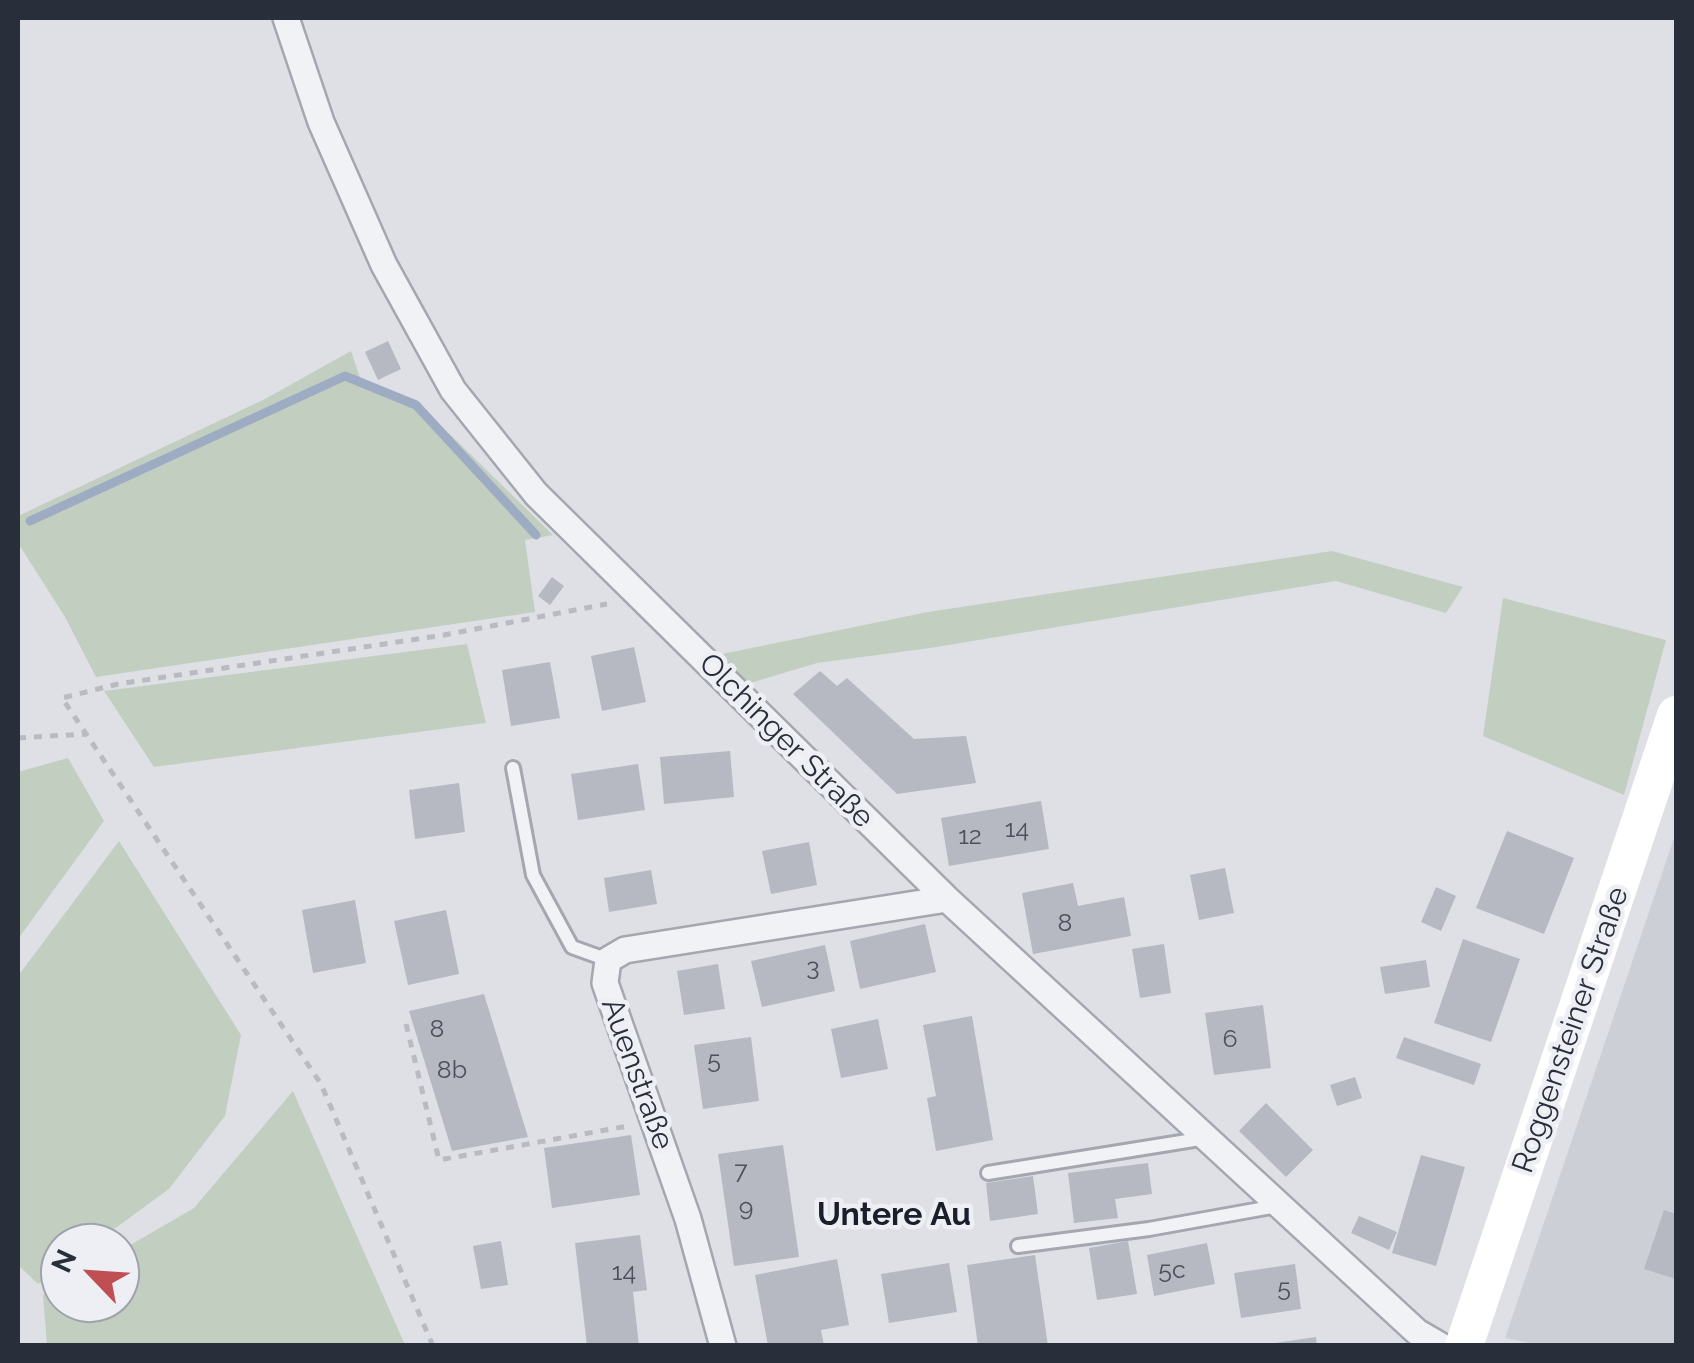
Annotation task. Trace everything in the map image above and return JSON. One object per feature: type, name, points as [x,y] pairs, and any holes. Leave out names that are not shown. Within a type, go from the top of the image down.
[{"type":"street","name":"Olchinger Straße","points":[[286,18],[321,122],[384,265],[453,390],[536,494],[946,900],[1416,1332],[1441,1346]]},
{"type":"street","name":"Roggensteiner Straße","points":[[1464,1346],[1676,715]]},
{"type":"street","name":"Auenstraße","points":[[723,1346],[688,1219],[605,983],[608,960],[625,950],[946,900]]},
{"type":"lane","points":[[513,768],[533,875],[572,947],[608,960]]},
{"type":"lane","points":[[988,1172],[1206,1138]]},
{"type":"lane","points":[[1018,1246],[1278,1206]]},
{"type":"path","points":[[433,1346],[321,1084],[62,698],[118,684],[444,635],[640,597]]},
{"type":"path","points":[[18,738],[85,734]]},
{"type":"path","points":[[406,1024],[439,1160],[654,1121]]},
{"type":"shaded area","points":[[1676,832],[1676,1345],[1545,1346],[1505,1338]]},
{"type":"green space","points":[[351,351],[360,378],[422,407],[553,535],[525,540],[535,612],[96,677],[65,617],[18,543],[18,516],[265,399]]},
{"type":"green space","points":[[1332,551],[1463,587],[1446,613],[1336,581],[817,663],[747,684],[717,655],[928,612]]},
{"type":"green space","points":[[1503,598],[1666,640],[1624,795],[1483,736]]},
{"type":"green space","points":[[467,644],[486,723],[154,767],[104,691]]},
{"type":"green space","points":[[68,758],[104,821],[18,939],[18,772]]},
{"type":"green space","points":[[119,841],[241,1035],[225,1116],[169,1189],[122,1223],[40,1223],[38,1284],[18,1265],[18,976]]},
{"type":"green space","points":[[293,1091],[405,1345],[47,1345],[45,1323],[140,1323],[140,1239],[194,1208]]},
{"type":"building","points":[[388,341],[401,369],[378,380],[365,352]]},
{"type":"building","points":[[552,577],[564,586],[550,605],[538,596]]},
{"type":"building","points":[[634,647],[646,702],[602,711],[591,656]]},
{"type":"building","points":[[550,662],[560,718],[511,726],[502,670]]},
{"type":"building","points":[[820,671],[837,686],[847,678],[914,739],[966,736],[976,783],[897,794],[793,694]]},
{"type":"building","points":[[730,751],[734,797],[664,804],[660,757]]},
{"type":"building","points":[[638,764],[645,810],[578,820],[571,774]]},
{"type":"building","points":[[459,783],[465,832],[415,839],[409,790]]},
{"type":"building","points":[[1041,801],[1049,849],[949,866],[941,818]]},
{"type":"building","points":[[1507,831],[1574,858],[1544,934],[1476,908]]},
{"type":"building","points":[[809,842],[817,885],[771,894],[762,851]]},
{"type":"building","points":[[1225,868],[1234,913],[1199,920],[1190,875]]},
{"type":"building","points":[[651,870],[657,904],[609,912],[604,878]]},
{"type":"building","points":[[1073,883],[1078,906],[1124,897],[1131,936],[1033,954],[1022,893]]},
{"type":"building","points":[[1436,887],[1456,896],[1441,931],[1421,922]]},
{"type":"building","points":[[355,900],[366,963],[313,973],[302,910]]},
{"type":"building","points":[[446,910],[459,974],[408,985],[394,921]]},
{"type":"building","points":[[925,924],[936,972],[860,989],[850,941]]},
{"type":"building","points":[[1463,939],[1520,959],[1491,1042],[1434,1023]]},
{"type":"building","points":[[1164,944],[1171,993],[1140,998],[1132,949]]},
{"type":"building","points":[[825,945],[835,991],[762,1007],[751,961]]},
{"type":"building","points":[[1426,960],[1430,987],[1385,994],[1380,967]]},
{"type":"building","points":[[718,964],[725,1009],[684,1015],[677,971]]},
{"type":"building","points":[[484,994],[528,1137],[452,1151],[409,1011]]},
{"type":"building","points":[[1263,1005],[1271,1068],[1214,1075],[1205,1013]]},
{"type":"building","points":[[972,1016],[993,1140],[936,1151],[927,1098],[936,1096],[923,1025]]},
{"type":"building","points":[[878,1019],[888,1069],[841,1078],[831,1029]]},
{"type":"building","points":[[751,1037],[759,1101],[703,1109],[694,1045]]},
{"type":"building","points":[[1404,1037],[1481,1064],[1474,1085],[1396,1058]]},
{"type":"building","points":[[1355,1077],[1362,1098],[1337,1106],[1330,1085]]},
{"type":"building","points":[[1266,1103],[1313,1150],[1286,1177],[1239,1131]]},
{"type":"building","points":[[631,1135],[640,1195],[552,1208],[544,1148]]},
{"type":"building","points":[[783,1145],[799,1257],[734,1266],[718,1154]]},
{"type":"building","points":[[1421,1155],[1465,1167],[1436,1266],[1392,1253]]},
{"type":"building","points":[[1148,1163],[1152,1194],[1115,1199],[1118,1218],[1074,1223],[1068,1173]]},
{"type":"building","points":[[1033,1176],[1038,1214],[990,1221],[986,1183]]},
{"type":"building","points":[[1664,1210],[1676,1214],[1676,1279],[1644,1269]]},
{"type":"building","points":[[1359,1216],[1397,1232],[1389,1250],[1351,1233]]},
{"type":"building","points":[[640,1235],[647,1290],[633,1292],[639,1346],[587,1346],[575,1243]]},
{"type":"building","points":[[501,1241],[508,1285],[481,1289],[473,1246]]},
{"type":"building","points":[[1128,1241],[1137,1294],[1097,1300],[1089,1248]]},
{"type":"building","points":[[1207,1243],[1215,1284],[1154,1296],[1147,1255]]},
{"type":"building","points":[[1035,1255],[1048,1346],[978,1346],[967,1265]]},
{"type":"building","points":[[837,1259],[849,1325],[821,1330],[824,1346],[768,1346],[755,1275]]},
{"type":"building","points":[[949,1263],[957,1312],[889,1323],[881,1274]]},
{"type":"building","points":[[1295,1264],[1301,1309],[1241,1318],[1234,1273]]},
{"type":"building","points":[[1316,1337],[1317,1346],[1275,1346],[1275,1343]]},
{"type":"waterway","points":[[30,521],[345,376],[416,405],[536,535]]},
{"type":"district","name":"Untere Au","points":[[894,1215]]}]
